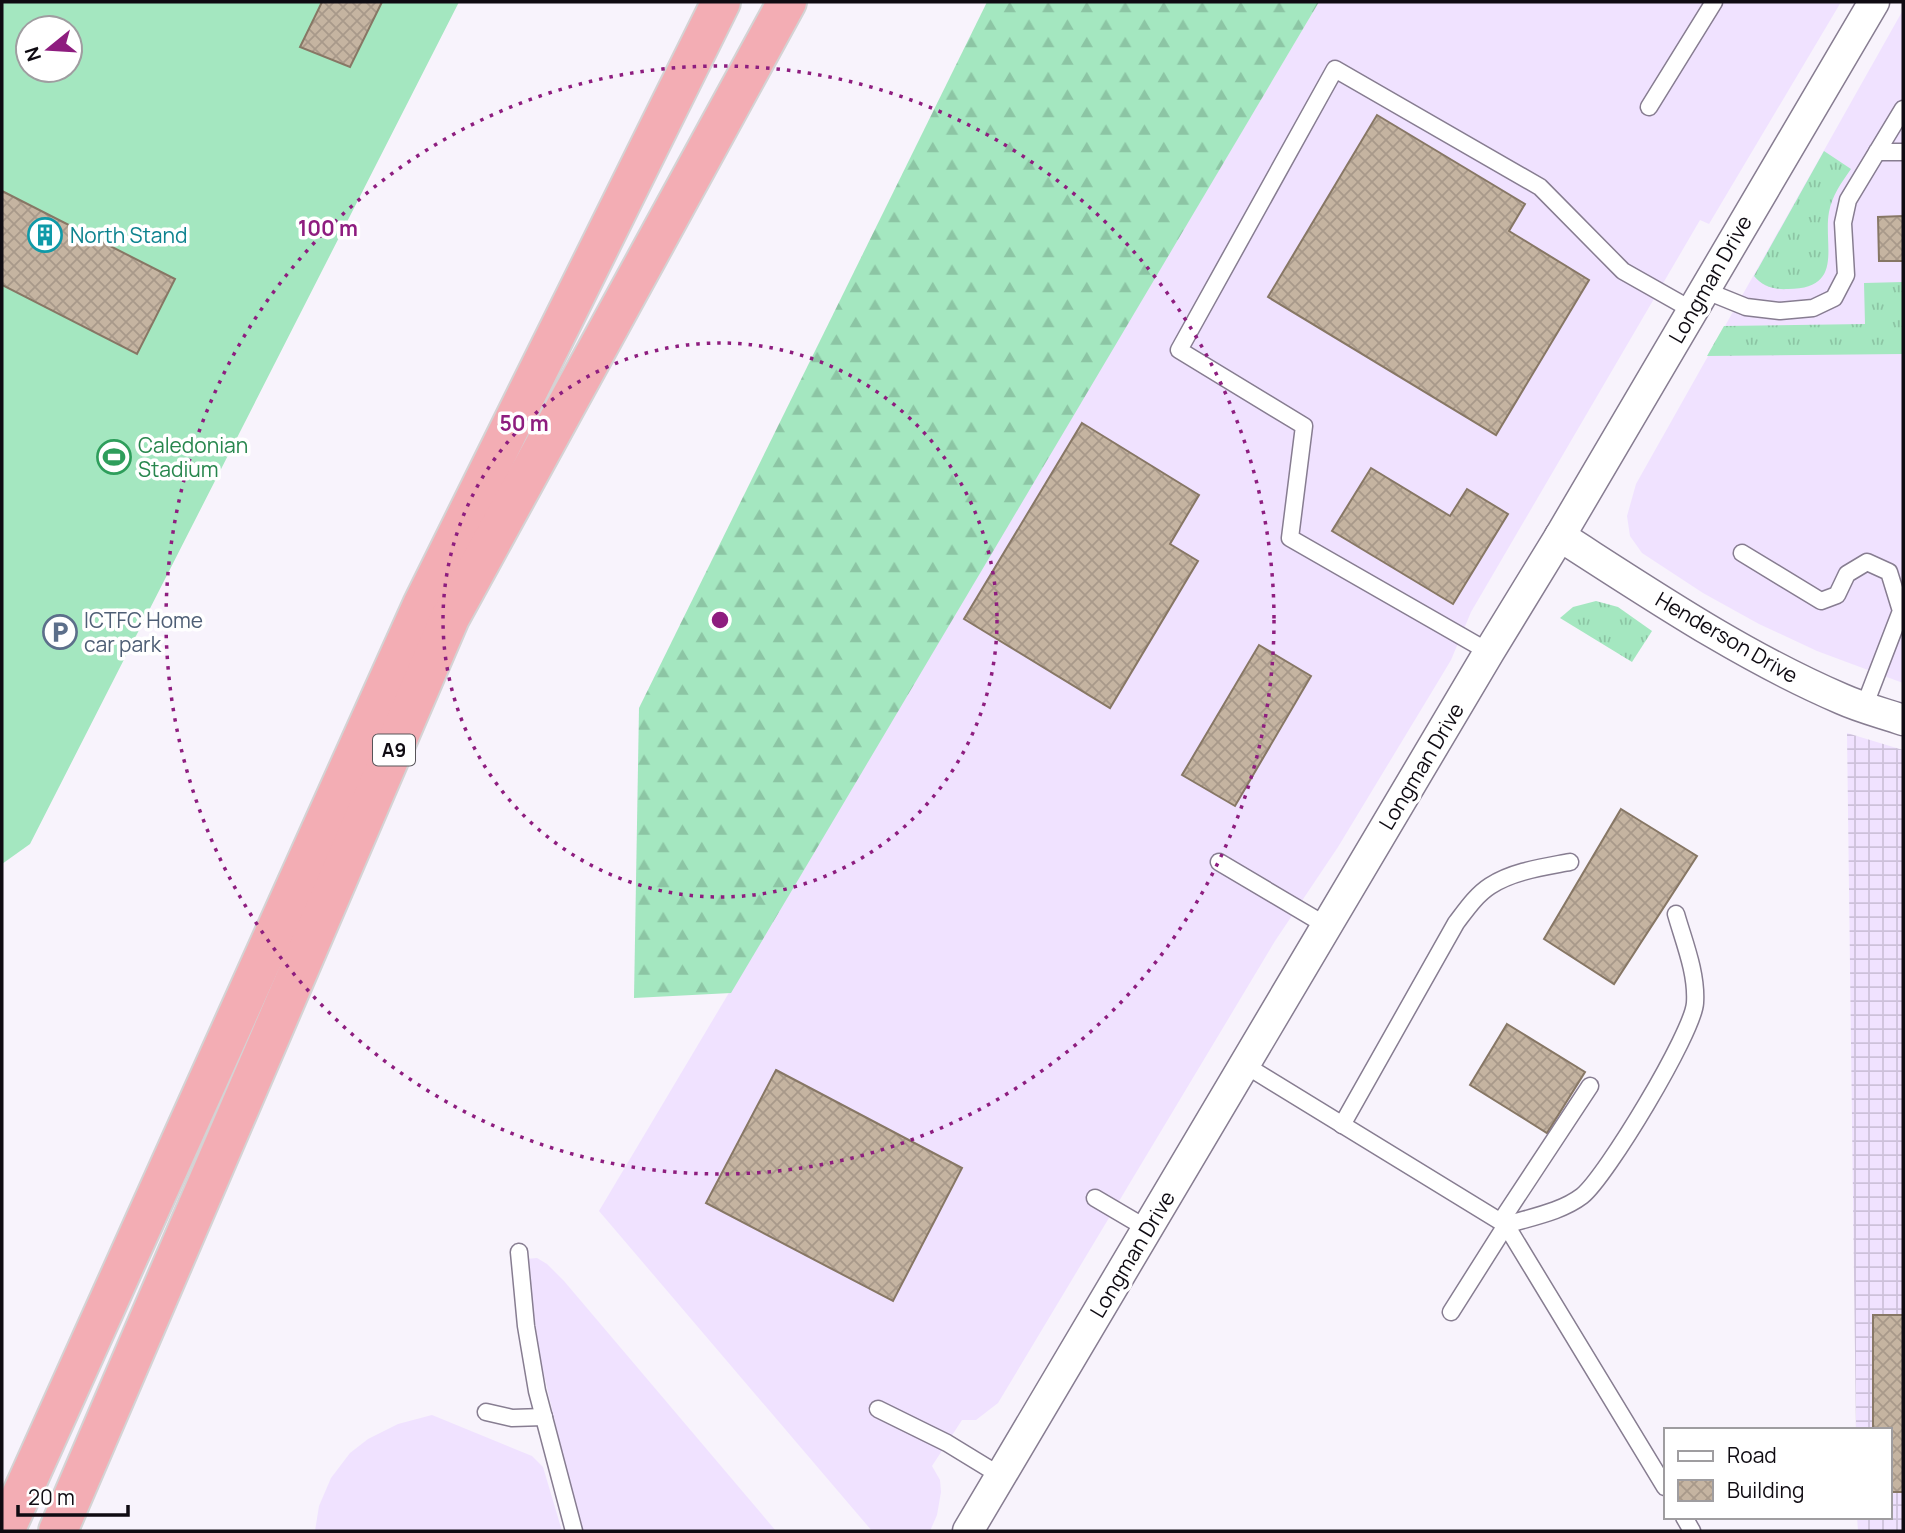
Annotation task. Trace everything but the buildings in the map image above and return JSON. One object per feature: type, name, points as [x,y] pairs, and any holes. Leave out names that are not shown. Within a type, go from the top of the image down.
[{"type":"highway","name":"A9","points":[[5,1531],[422,605],[721,2]]},
{"type":"highway","name":"A9","points":[[59,1529],[450,618],[788,2]]},
{"type":"street","name":"Longman Drive","points":[[968,1531],[1874,2]]},
{"type":"street","name":"Henderson Drive","points":[[1560,536],[1688,619],[1766,663],[1845,701],[1903,720]]},
{"type":"lane","points":[[766,40],[796,2]]},
{"type":"lane","points":[[1649,107],[1714,2]]},
{"type":"lane","points":[[1489,652],[1290,538],[1304,426],[1179,350],[1335,69],[1540,187],[1623,271],[1698,300],[1780,310],[1812,308],[1834,298],[1846,275],[1843,223],[1847,200],[1903,109]]},
{"type":"lane","points":[[1877,152],[1903,152]]},
{"type":"lane","points":[[1742,553],[1821,601],[1837,594],[1847,574],[1867,562],[1889,572],[1901,611],[1864,707]]},
{"type":"lane","points":[[1219,862],[1327,926]]},
{"type":"lane","points":[[1342,1125],[1456,923],[1471,904],[1490,886],[1521,873],[1570,862]]},
{"type":"lane","points":[[1504,1223],[1552,1211],[1581,1197],[1598,1179],[1675,1056],[1688,1028],[1695,1003],[1692,968],[1676,914]]},
{"type":"lane","points":[[1245,1065],[1504,1223],[1664,1485]]},
{"type":"lane","points":[[1451,1312],[1590,1086]]},
{"type":"lane","points":[[1095,1198],[1146,1228]]},
{"type":"lane","points":[[519,1252],[526,1326],[544,1417],[574,1531]]},
{"type":"lane","points":[[878,1409],[947,1443],[1001,1476]]},
{"type":"lane","points":[[486,1412],[512,1418],[544,1417]]},
{"type":"shaded area","points":[[1319,2],[1841,2],[1709,224],[1700,220],[1471,612],[1451,660],[1338,847],[1275,941],[998,1403],[976,1420],[962,1420],[932,1466],[940,1480],[941,1492],[937,1515],[930,1531],[872,1531],[599,1211]]},
{"type":"shaded area","points":[[1903,10],[1903,683],[1817,651],[1759,624],[1703,593],[1642,553],[1630,536],[1627,516],[1636,484]]},
{"type":"shaded area","points":[[1847,733],[1903,750],[1903,1531],[1858,1531],[1857,1519],[1891,1519],[1891,1428],[1856,1428]]},
{"type":"shaded area","points":[[537,1258],[564,1281],[776,1531],[582,1531],[540,1357],[526,1259]]},
{"type":"shaded area","points":[[432,1415],[532,1456],[543,1467],[562,1531],[315,1531],[319,1506],[331,1478],[350,1453],[368,1439],[398,1424]]},
{"type":"green space","name":"Caledonian Stadium","points":[[2,2],[459,2],[30,844],[2,864]]},
{"type":"green space","points":[[987,2],[1319,2],[731,993],[634,998],[639,708]]},
{"type":"green space","points":[[1824,151],[1851,169],[1830,206],[1828,263],[1824,273],[1818,282],[1806,287],[1769,287],[1754,276]]},
{"type":"green space","points":[[1903,282],[1903,354],[1707,356],[1724,326],[1865,324],[1864,283]]},
{"type":"green space","points":[[1596,601],[1618,607],[1652,631],[1632,662],[1560,618],[1573,607]]},
{"type":"place","name":"North Stand","points":[[45,235]]},
{"type":"place","name":"Caledonian Stadium","points":[[114,457]]},
{"type":"place","name":"ICTFC Home car park","points":[[60,632]]}]
